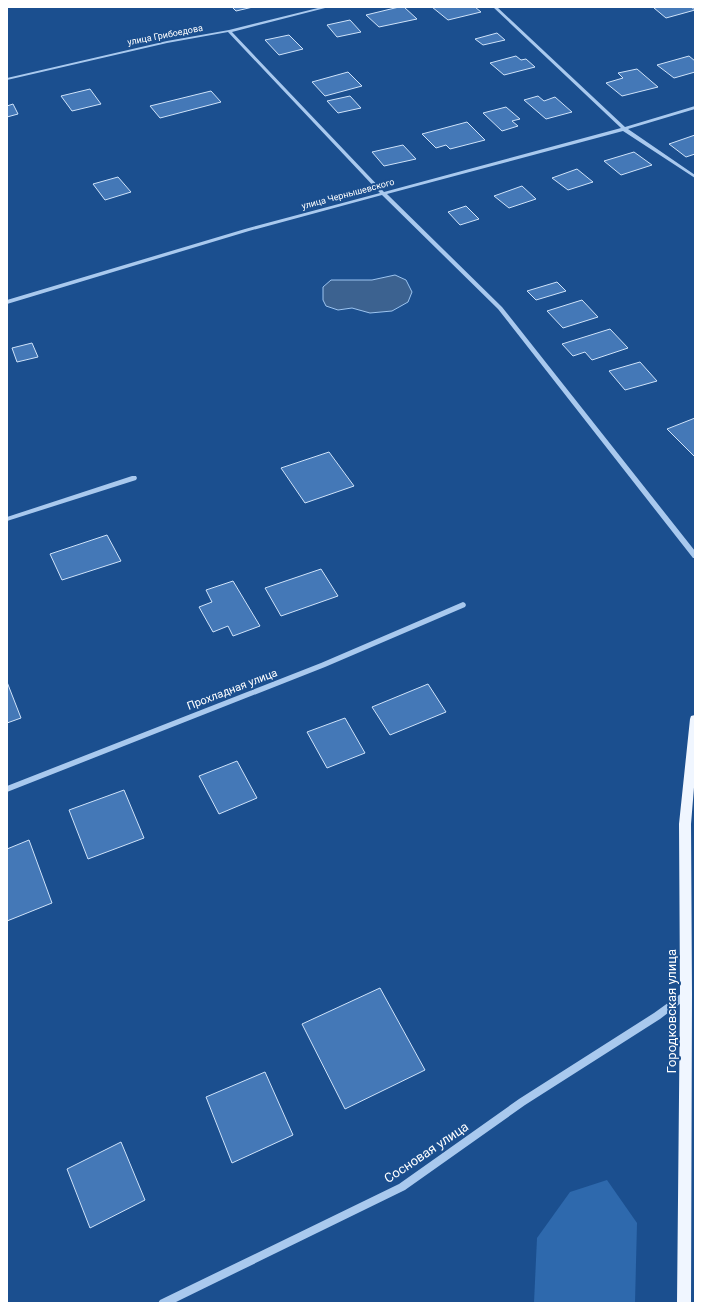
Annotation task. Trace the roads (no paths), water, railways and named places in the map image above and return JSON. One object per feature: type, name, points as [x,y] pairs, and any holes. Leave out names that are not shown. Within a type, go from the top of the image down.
[{"type":"main road","name":"Городковская улица","points":[[684,1303],[686,994],[685,824],[695,719]]},
{"type":"street","name":"улица Грибоедова","points":[[7,79],[168,42],[229,31],[327,7]]},
{"type":"street","points":[[495,7],[624,129],[695,177]]},
{"type":"street","points":[[229,31],[384,193],[500,308],[695,556]]},
{"type":"street","name":"улица Чернышевского","points":[[7,302],[246,230],[624,129],[695,107]]},
{"type":"street","points":[[7,519],[134,478]]},
{"type":"street","name":"Прохладная улица","points":[[7,788],[323,665],[463,605]]},
{"type":"street","name":"Сосновая улица","points":[[163,1303],[402,1187],[522,1102],[657,1016],[686,994]]}]
